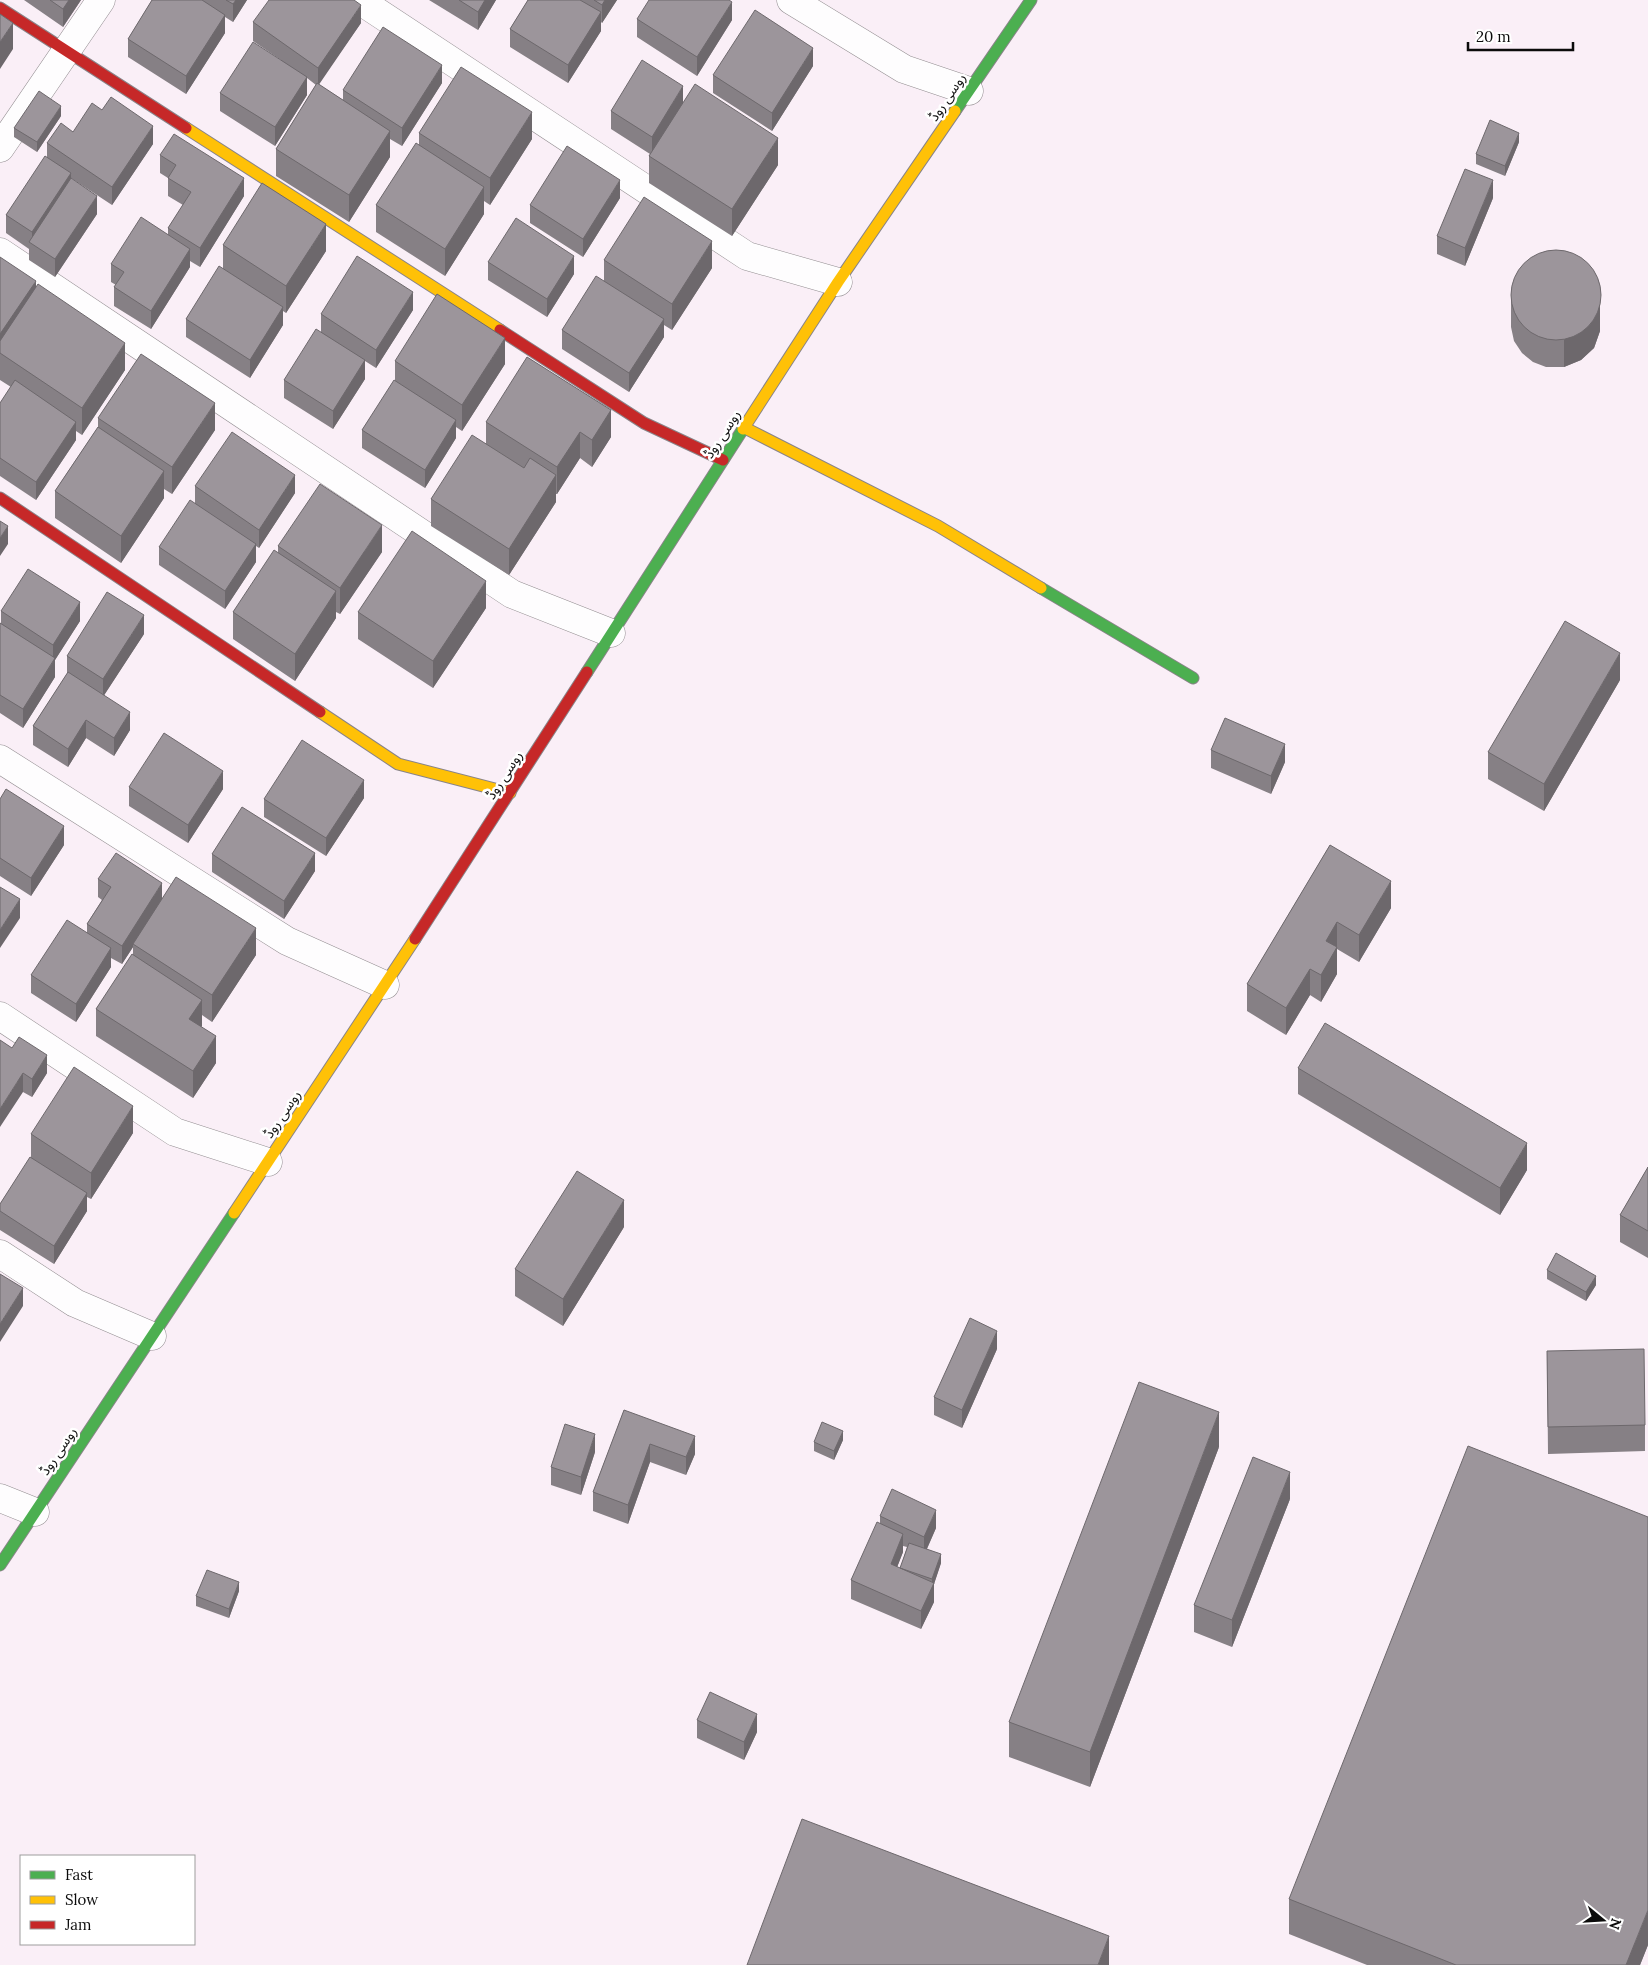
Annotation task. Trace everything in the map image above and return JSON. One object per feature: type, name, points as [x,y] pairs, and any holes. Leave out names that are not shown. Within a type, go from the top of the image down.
[{"type":"street","points":[[0,148],[101,0]]},
{"type":"street","points":[[359,0],[747,256],[838,282]]},
{"type":"street","points":[[791,0],[904,69],[969,91]]},
{"type":"street","name":"روسی روڈ","points":[[0,1565],[385,985],[838,282],[1031,0]]},
{"type":"street","points":[[0,8],[644,423],[723,460]]},
{"type":"street","points":[[0,252],[512,594],[611,633]]},
{"type":"street","points":[[744,428],[938,526],[1193,678]]},
{"type":"street","points":[[0,498],[398,764],[510,793]]},
{"type":"street","points":[[0,760],[287,941],[385,985]]},
{"type":"street","points":[[0,1016],[175,1132],[268,1162]]},
{"type":"street","points":[[0,1254],[75,1303],[152,1336]]},
{"type":"street","points":[[0,1498],[35,1512]]},
{"type":"building","points":[[50,0],[69,0],[63,9]]},
{"type":"building","points":[[152,0],[202,0],[225,15],[186,76],[128,39]]},
{"type":"building","points":[[226,0],[236,0],[233,4]]},
{"type":"building","points":[[269,0],[354,0],[361,5],[318,68],[253,22]]},
{"type":"building","points":[[459,0],[485,0],[478,12]]},
{"type":"building","points":[[528,0],[580,0],[601,12],[568,65],[510,29]]},
{"type":"building","points":[[594,0],[605,0],[602,5]]},
{"type":"building","points":[[649,0],[729,0],[732,2],[697,57],[637,19]]},
{"type":"building","points":[[755,10],[813,48],[772,113],[713,75]]},
{"type":"building","points":[[0,14],[13,23],[0,42]]},
{"type":"building","points":[[383,27],[442,65],[402,128],[343,90]]},
{"type":"building","points":[[253,42],[307,77],[275,127],[220,93]]},
{"type":"building","points":[[642,60],[683,86],[652,137],[611,111]]},
{"type":"building","points":[[461,67],[532,112],[490,178],[419,133]]},
{"type":"building","points":[[317,83],[390,131],[349,195],[276,149]]},
{"type":"building","points":[[695,84],[778,138],[732,209],[649,156]]},
{"type":"building","points":[[39,91],[61,106],[37,142],[14,128]]},
{"type":"building","points":[[111,97],[153,126],[112,187],[47,143],[61,123],[73,132],[92,103],[102,110]]},
{"type":"building","points":[[1490,120],[1519,133],[1505,166],[1476,154]]},
{"type":"building","points":[[174,134],[244,178],[200,248],[168,228],[191,192],[168,178],[176,165],[160,155]]},
{"type":"building","points":[[416,143],[484,187],[445,249],[376,205]]},
{"type":"building","points":[[567,146],[620,180],[583,239],[530,205]]},
{"type":"building","points":[[45,156],[71,173],[32,232],[6,215]]},
{"type":"building","points":[[1465,169],[1493,180],[1465,248],[1437,236]]},
{"type":"building","points":[[71,178],[97,196],[55,259],[29,242]]},
{"type":"building","points":[[262,183],[326,224],[286,286],[223,245]]},
{"type":"building","points":[[644,197],[712,241],[672,304],[604,260]]},
{"type":"building","points":[[141,217],[190,249],[151,311],[114,287],[124,272],[111,264]]},
{"type":"building","points":[[516,218],[574,256],[547,299],[488,262]]},
{"type":"building","points":[[1556,250],[1573,254],[1588,263],[1597,278],[1601,295],[1597,312],[1588,327],[1573,336],[1556,340],[1539,336],[1524,327],[1515,312],[1511,295],[1515,278],[1524,263],[1539,254]]},
{"type":"building","points":[[357,256],[413,292],[376,350],[321,314]]},
{"type":"building","points":[[0,257],[36,281],[0,334]]},
{"type":"building","points":[[219,266],[283,307],[250,360],[186,319]]},
{"type":"building","points":[[596,276],[664,319],[629,373],[562,330]]},
{"type":"building","points":[[38,284],[125,343],[82,408],[0,353],[0,341]]},
{"type":"building","points":[[437,294],[505,338],[462,405],[395,361]]},
{"type":"building","points":[[316,329],[365,360],[333,411],[284,380]]},
{"type":"building","points":[[141,354],[215,403],[172,467],[98,418]]},
{"type":"building","points":[[527,357],[611,410],[592,440],[580,432],[557,467],[486,422]]},
{"type":"building","points":[[15,380],[76,422],[36,482],[0,458],[0,403]]},
{"type":"building","points":[[394,380],[456,420],[425,470],[362,430]]},
{"type":"building","points":[[98,427],[164,471],[121,536],[55,491]]},
{"type":"building","points":[[232,432],[295,475],[259,530],[195,486]]},
{"type":"building","points":[[472,435],[524,468],[530,458],[556,475],[509,549],[431,499]]},
{"type":"building","points":[[320,484],[382,525],[340,588],[278,546]]},
{"type":"building","points":[[190,500],[256,544],[225,591],[159,547]]},
{"type":"building","points":[[0,521],[8,526],[0,538]]},
{"type":"building","points":[[412,531],[486,581],[433,661],[358,612]]},
{"type":"building","points":[[274,550],[336,591],[295,654],[233,612]]},
{"type":"building","points":[[28,569],[80,602],[53,645],[1,611]]},
{"type":"building","points":[[107,592],[144,615],[103,679],[67,656]]},
{"type":"building","points":[[1565,621],[1620,653],[1544,784],[1488,752]]},
{"type":"building","points":[[0,623],[55,658],[23,709],[0,695]]},
{"type":"building","points":[[68,672],[130,712],[114,738],[86,720],[68,749],[33,726]]},
{"type":"building","points":[[1225,718],[1285,744],[1271,776],[1211,750]]},
{"type":"building","points":[[164,733],[223,771],[188,825],[129,787]]},
{"type":"building","points":[[302,740],[364,780],[326,838],[264,799]]},
{"type":"building","points":[[6,789],[64,826],[31,878],[0,858],[0,799]]},
{"type":"building","points":[[242,807],[315,853],[284,901],[212,854]]},
{"type":"building","points":[[1330,845],[1391,881],[1359,935],[1337,922],[1326,941],[1337,947],[1321,975],[1310,969],[1286,1008],[1247,984]]},
{"type":"building","points":[[116,853],[162,883],[122,946],[87,924],[111,887],[98,879]]},
{"type":"building","points":[[176,877],[256,928],[212,995],[133,944]]},
{"type":"building","points":[[0,887],[20,899],[0,930]]},
{"type":"building","points":[[67,920],[111,948],[76,1004],[31,975]]},
{"type":"building","points":[[132,954],[202,1000],[189,1019],[216,1036],[193,1071],[96,1009]]},
{"type":"building","points":[[1325,1023],[1527,1143],[1500,1188],[1298,1068]]},
{"type":"building","points":[[19,1037],[47,1055],[32,1079],[23,1073],[0,1109],[0,1040],[12,1048]]},
{"type":"building","points":[[74,1067],[133,1106],[91,1173],[31,1134]]},
{"type":"building","points":[[30,1157],[87,1193],[54,1246],[0,1211],[0,1204]]},
{"type":"building","points":[[1648,1167],[1648,1231],[1620,1215]]},
{"type":"building","points":[[577,1171],[624,1200],[563,1299],[515,1269]]},
{"type":"building","points":[[1556,1253],[1596,1276],[1586,1292],[1547,1270]]},
{"type":"building","points":[[0,1274],[23,1288],[0,1324]]},
{"type":"building","points":[[970,1318],[997,1331],[962,1410],[934,1397]]},
{"type":"building","points":[[1644,1349],[1645,1425],[1548,1427],[1547,1351]]},
{"type":"building","points":[[1139,1382],[1219,1412],[1090,1752],[1009,1722]]},
{"type":"building","points":[[624,1410],[695,1436],[686,1457],[650,1444],[628,1505],[593,1492]]},
{"type":"building","points":[[822,1422],[843,1431],[834,1451],[814,1442]]},
{"type":"building","points":[[565,1424],[595,1434],[581,1477],[551,1467]]},
{"type":"building","points":[[1468,1446],[1648,1517],[1648,1910],[1626,1965],[1456,1965],[1289,1899]]},
{"type":"building","points":[[1253,1457],[1290,1472],[1232,1620],[1194,1605]]},
{"type":"building","points":[[892,1489],[936,1510],[924,1537],[880,1516]]},
{"type":"building","points":[[877,1522],[903,1534],[891,1564],[934,1583],[921,1611],[851,1580]]},
{"type":"building","points":[[909,1543],[941,1554],[932,1579],[900,1568]]},
{"type":"building","points":[[207,1570],[239,1582],[229,1609],[196,1596]]},
{"type":"building","points":[[710,1692],[757,1714],[744,1742],[697,1720]]},
{"type":"building","points":[[802,1819],[1109,1936],[1098,1965],[747,1965]]},
{"type":"traffic: fast","points":[[955,111],[1031,0]]},
{"type":"traffic: fast","points":[[587,672],[743,429]]},
{"type":"traffic: fast","points":[[1041,588],[1193,678]]},
{"type":"traffic: fast","points":[[0,1565],[234,1213]]},
{"type":"traffic: slow","points":[[743,429],[838,282],[955,111]]},
{"type":"traffic: slow","points":[[186,128],[500,330]]},
{"type":"traffic: slow","points":[[745,428],[938,526],[1041,588]]},
{"type":"traffic: slow","points":[[320,712],[398,764],[510,793]]},
{"type":"traffic: slow","points":[[234,1213],[415,939]]},
{"type":"traffic: jam","points":[[0,8],[186,128]]},
{"type":"traffic: jam","points":[[500,330],[644,423],[723,460]]},
{"type":"traffic: jam","points":[[0,498],[320,712]]},
{"type":"traffic: jam","points":[[415,939],[587,672]]}]
